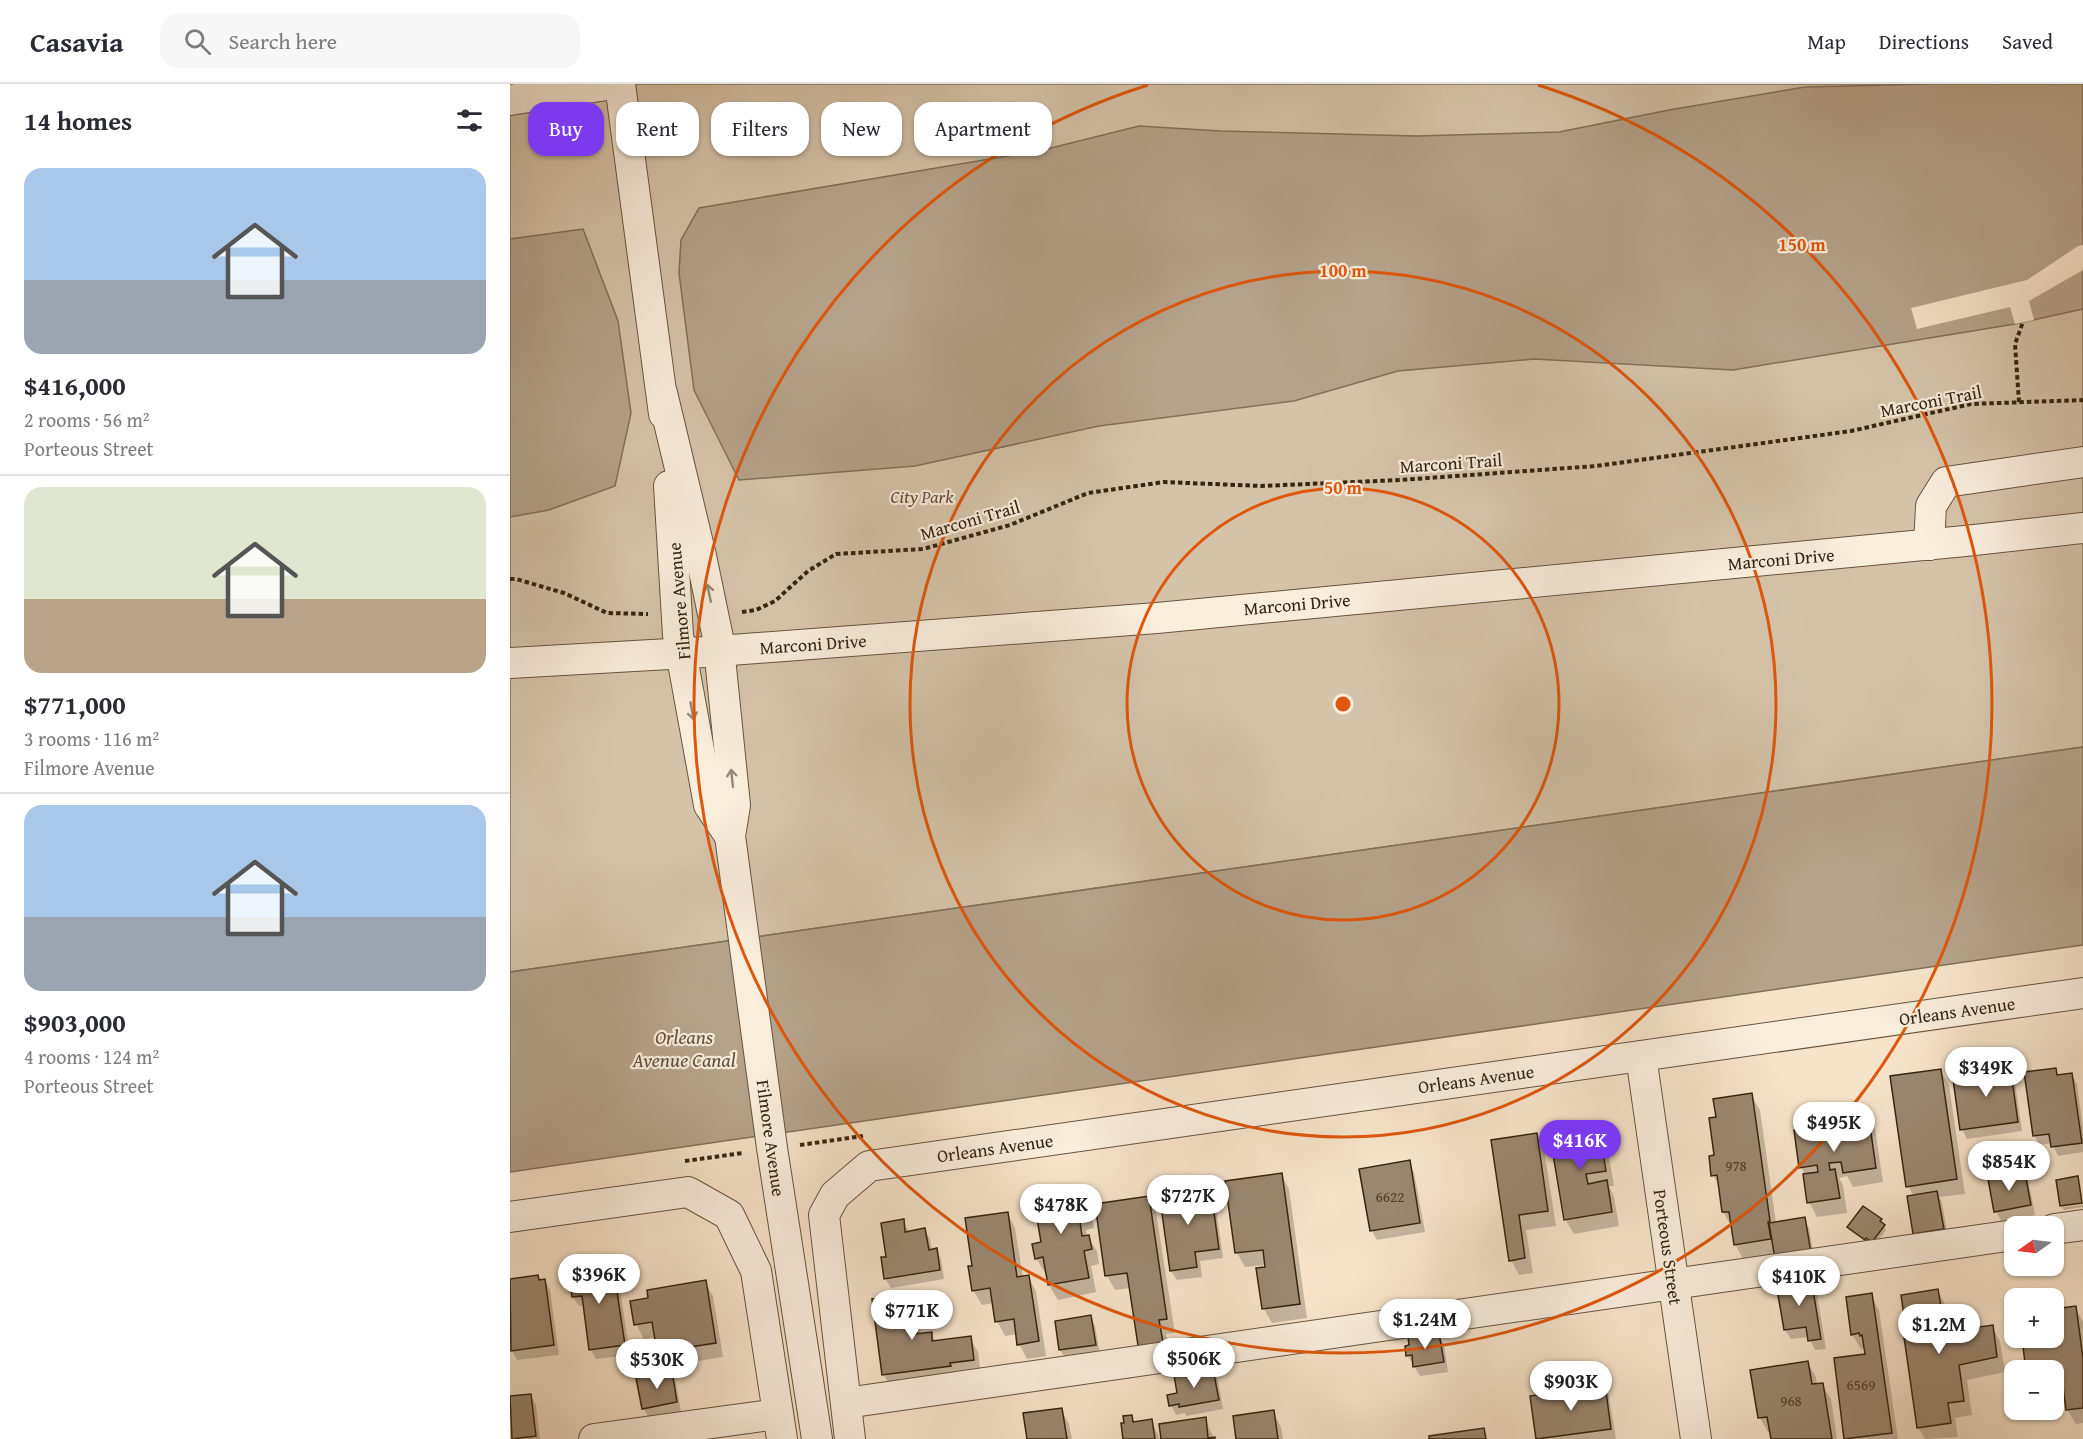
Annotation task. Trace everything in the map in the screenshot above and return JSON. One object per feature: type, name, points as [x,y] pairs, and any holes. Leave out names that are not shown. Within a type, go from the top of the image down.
[{"type":"street","points":[[510,100],[614,84]]},
{"type":"street","name":"Filmore Avenue","points":[[620,84],[662,393],[678,635],[709,806],[730,836]]},
{"type":"street","name":"Filmore Avenue","points":[[662,393],[701,556],[719,651],[735,805],[730,836],[738,906],[816,1439]]},
{"type":"street","points":[[1929,545],[1931,506],[1946,482],[2083,462]]},
{"type":"street","name":"Marconi Drive","points":[[510,663],[719,651],[1158,618],[1929,545],[2083,528]]},
{"type":"street","name":"Orleans Avenue","points":[[846,1403],[824,1215],[835,1195],[869,1166],[2083,993]]},
{"type":"street","name":"Porteous Street","points":[[1641,1056],[1696,1439]]},
{"type":"street","points":[[510,1217],[688,1192],[729,1215],[756,1271],[780,1427],[594,1439]]},
{"type":"street","points":[[2064,1228],[2083,1225]]},
{"type":"street","points":[[850,1439],[846,1403],[2004,1236]]},
{"type":"path","points":[[2019,402],[2015,344],[2023,322]]},
{"type":"path","name":"Marconi Trail","points":[[737,613],[756,610],[775,601],[808,571],[836,554],[923,549],[1010,525],[1088,493],[1164,482],[1261,486],[1400,480],[1596,466],[1851,431],[1971,404],[2083,400]]},
{"type":"path","points":[[510,579],[564,593],[607,613],[653,615]]},
{"type":"path","points":[[797,1145],[862,1135]]},
{"type":"path","points":[[682,1161],[744,1153]]},
{"type":"green space","name":"City Park","points":[[510,84],[2083,84],[2083,747],[510,972]]},
{"type":"water","points":[[2083,84],[2083,309],[2015,324],[1733,370],[1534,359],[1398,371],[1294,401],[1099,426],[915,466],[739,480],[694,390],[679,273],[681,240],[699,208],[1007,156],[1052,156],[1052,148],[1139,126],[1220,131],[1416,136],[1559,132],[1669,110],[1805,87]]},
{"type":"water","points":[[583,229],[618,321],[631,413],[615,486],[549,510],[510,517],[510,239]]},
{"type":"water","name":"Orleans Avenue Canal","points":[[2083,747],[2083,945],[510,1172],[510,972]]},
{"type":"pier","points":[[2083,245],[2083,270],[2029,301],[2034,320],[2015,324],[2010,307],[1917,329],[1911,308],[2027,280],[2078,246]]},
{"type":"building","points":[[2010,1065],[2018,1122],[1960,1130],[1953,1079],[1970,1076],[1969,1071]]},
{"type":"building","points":[[2056,1068],[2057,1075],[2072,1073],[2082,1143],[2051,1147],[2049,1134],[2033,1136],[2024,1072]]},
{"type":"building","points":[[1941,1069],[1957,1179],[1906,1187],[1890,1076]]},
{"type":"building","points":[[1752,1093],[1771,1239],[1734,1245],[1729,1212],[1722,1212],[1717,1175],[1711,1176],[1709,1156],[1714,1155],[1709,1118],[1716,1117],[1713,1099]]},
{"type":"building","points":[[1868,1112],[1876,1168],[1843,1173],[1841,1162],[1829,1163],[1830,1170],[1835,1169],[1840,1198],[1807,1203],[1803,1174],[1818,1172],[1817,1165],[1799,1168],[1794,1130],[1837,1123],[1836,1117]]},
{"type":"building","points":[[1598,1122],[1606,1171],[1586,1174],[1588,1184],[1607,1180],[1612,1212],[1564,1220],[1549,1130]]},
{"type":"building","points":[[1537,1133],[1548,1211],[1519,1215],[1525,1258],[1509,1261],[1491,1140]]},
{"type":"building","points":[[1410,1160],[1420,1223],[1370,1231],[1359,1169]]},
{"type":"building","points":[[1282,1173],[1300,1304],[1262,1309],[1256,1268],[1265,1267],[1263,1250],[1235,1253],[1225,1181]]},
{"type":"building","points":[[2025,1173],[2031,1205],[1994,1212],[1988,1179]]},
{"type":"building","points":[[2078,1176],[2082,1203],[2060,1206],[2056,1180]]},
{"type":"building","points":[[1048,1186],[1050,1196],[1083,1190],[1087,1213],[1079,1215],[1082,1236],[1089,1235],[1092,1249],[1084,1251],[1089,1278],[1048,1285],[1043,1257],[1035,1259],[1032,1244],[1041,1242],[1032,1189]]},
{"type":"building","points":[[1180,1190],[1180,1193],[1211,1190],[1219,1249],[1195,1252],[1197,1267],[1170,1271],[1159,1192]]},
{"type":"building","points":[[1937,1191],[1944,1229],[1913,1234],[1907,1196]]},
{"type":"building","points":[[1149,1196],[1167,1319],[1159,1320],[1164,1348],[1139,1352],[1127,1273],[1105,1276],[1095,1204]]},
{"type":"building","points":[[1863,1206],[1882,1219],[1880,1221],[1885,1225],[1872,1242],[1866,1238],[1865,1240],[1847,1227]]},
{"type":"building","points":[[1008,1212],[1017,1277],[1029,1275],[1039,1341],[1017,1345],[1014,1319],[995,1322],[990,1288],[972,1291],[968,1266],[972,1266],[965,1218]]},
{"type":"building","points":[[1805,1217],[1811,1253],[1775,1259],[1769,1223]]},
{"type":"building","points":[[904,1219],[905,1232],[925,1228],[929,1250],[937,1248],[940,1270],[884,1279],[881,1257],[886,1257],[881,1223]]},
{"type":"building","points":[[595,1261],[596,1267],[613,1265],[625,1345],[589,1350],[582,1296],[572,1297],[569,1277],[579,1276],[578,1269],[583,1268],[583,1263]]},
{"type":"building","points":[[538,1275],[539,1280],[545,1279],[554,1345],[511,1351],[510,1279]]},
{"type":"building","points":[[1811,1277],[1821,1339],[1808,1341],[1806,1327],[1784,1330],[1776,1283]]},
{"type":"building","points":[[706,1280],[716,1343],[657,1352],[652,1322],[634,1325],[630,1301],[648,1298],[647,1290]]},
{"type":"building","points":[[1938,1289],[1943,1320],[1963,1317],[1965,1329],[1993,1325],[1997,1357],[1959,1365],[1964,1401],[1948,1403],[1951,1423],[1917,1428],[1903,1330],[1906,1330],[1901,1295]]},
{"type":"building","points":[[1872,1293],[1892,1433],[1844,1439],[1834,1358],[1865,1354],[1862,1335],[1860,1336],[1859,1333],[1851,1335],[1846,1297]]},
{"type":"building","points":[[909,1294],[914,1334],[932,1332],[932,1341],[971,1336],[974,1360],[950,1363],[951,1366],[882,1375],[872,1299]]},
{"type":"building","points":[[2076,1306],[2083,1358],[2083,1408],[2066,1410],[2064,1360],[2025,1360],[2023,1348],[2064,1348],[2064,1308]]},
{"type":"building","points":[[1091,1315],[1096,1345],[1059,1350],[1055,1321]]},
{"type":"building","points":[[1439,1333],[1444,1362],[1413,1367],[1412,1355],[1406,1356],[1405,1346],[1409,1345],[1408,1337]]},
{"type":"building","points":[[1808,1361],[1812,1384],[1823,1383],[1832,1439],[1771,1439],[1767,1417],[1758,1418],[1750,1370]]},
{"type":"building","points":[[1213,1369],[1219,1400],[1179,1407],[1179,1404],[1169,1406],[1167,1395],[1177,1393],[1174,1375]]},
{"type":"building","points":[[672,1371],[677,1402],[642,1409],[636,1378]]},
{"type":"building","points":[[1605,1384],[1611,1429],[1536,1439],[1530,1396]]},
{"type":"building","points":[[531,1394],[536,1436],[512,1439],[510,1396]]},
{"type":"building","points":[[1062,1408],[1067,1439],[1027,1439],[1023,1413]]},
{"type":"building","points":[[1274,1410],[1278,1439],[1236,1439],[1233,1416]]},
{"type":"building","points":[[1132,1415],[1133,1422],[1152,1419],[1155,1439],[1123,1439],[1121,1423],[1124,1423],[1123,1416]]},
{"type":"building","points":[[1206,1417],[1208,1438],[1215,1437],[1215,1439],[1161,1439],[1159,1424]]},
{"type":"building","points":[[1484,1428],[1486,1439],[1429,1439],[1429,1436]]}]
